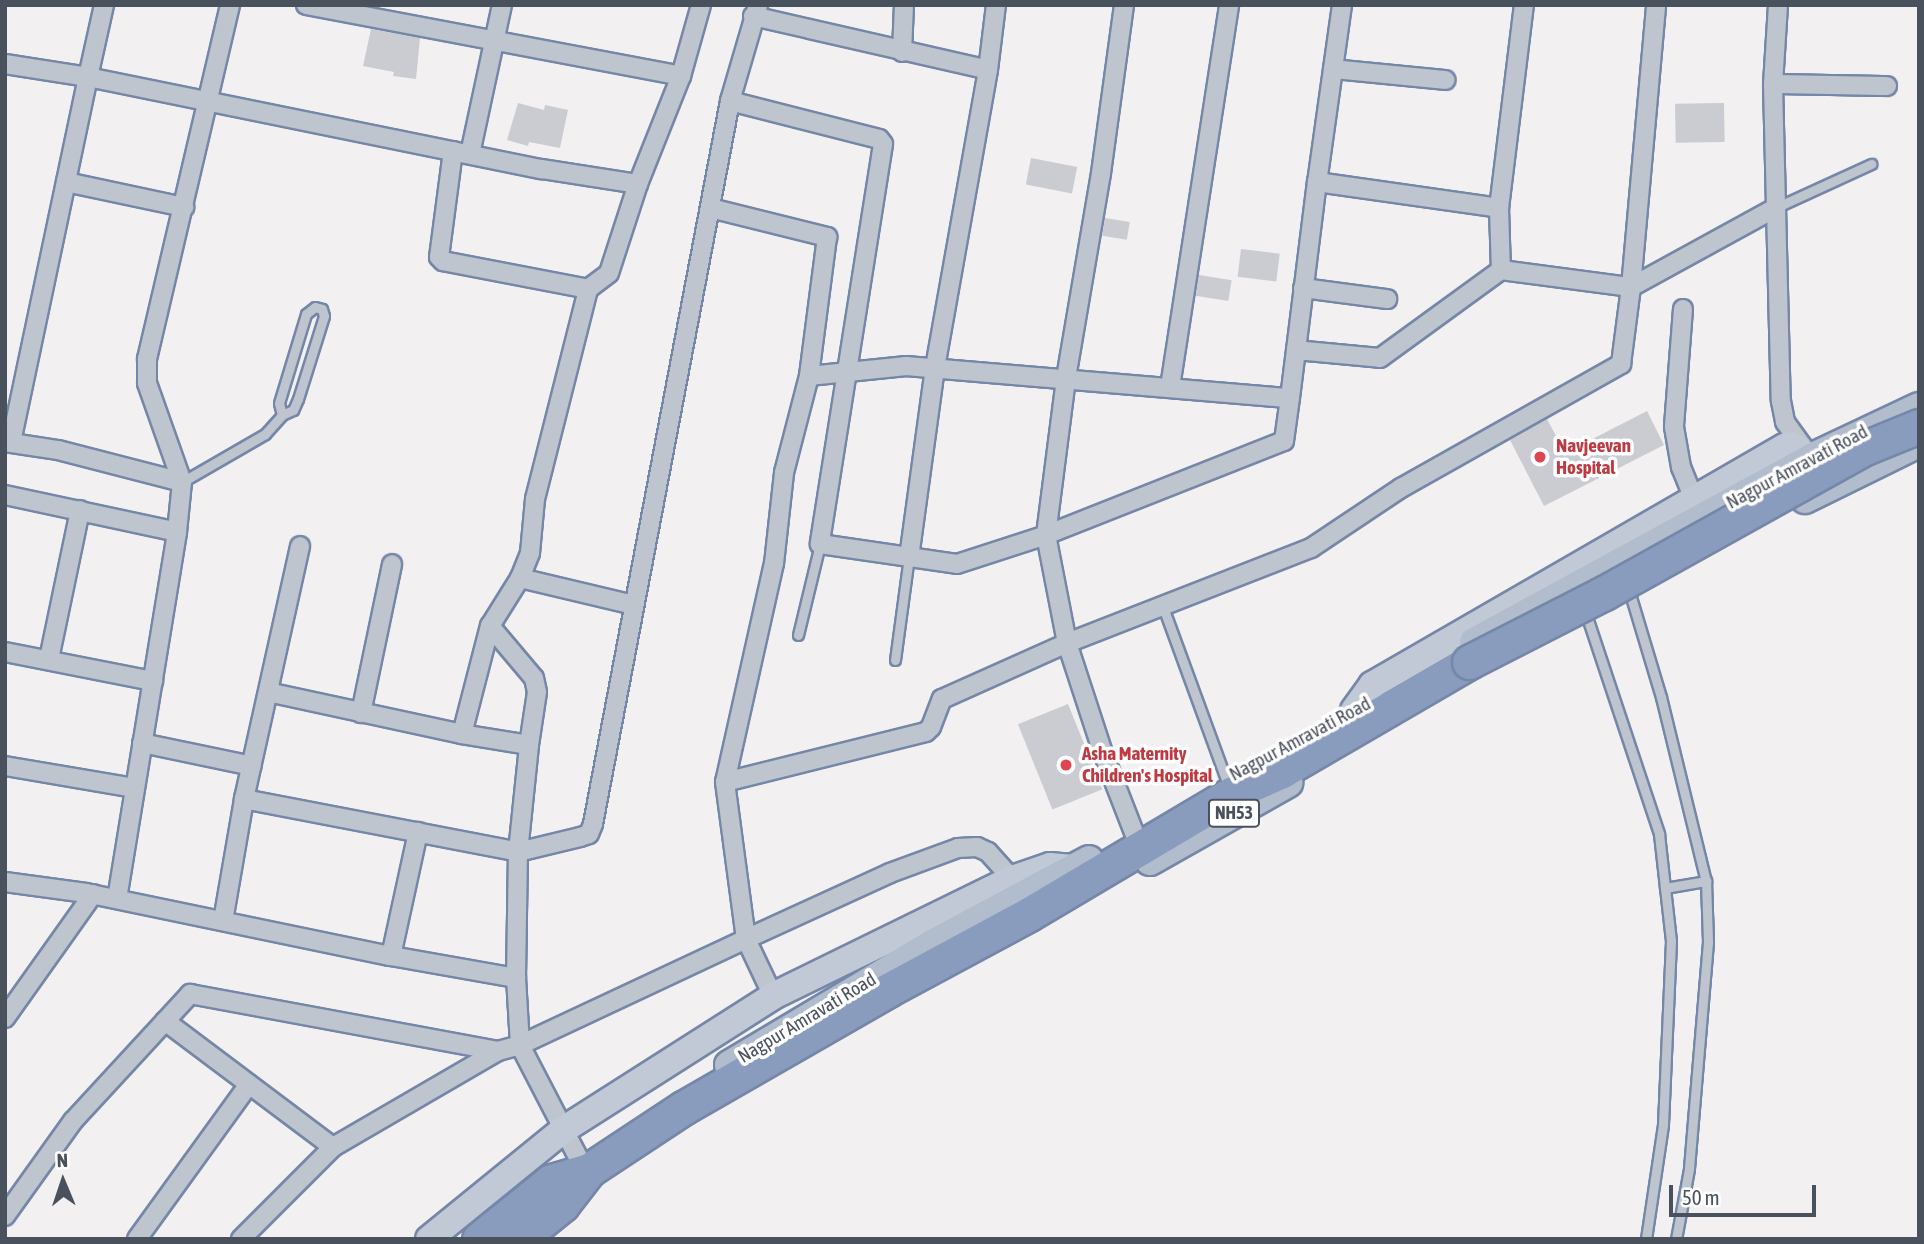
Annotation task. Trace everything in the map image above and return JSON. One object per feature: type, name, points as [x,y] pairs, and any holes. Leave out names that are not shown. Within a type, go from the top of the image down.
[{"type":"highway","points":[[584,1165],[888,990],[1029,914],[1233,793],[1282,771],[1469,662],[1604,593],[1865,448],[1919,426]]},
{"type":"highway","name":"Nagpur Amravati Road","points":[[520,1239],[556,1193],[584,1165]]},
{"type":"highway","name":"Nagpur Amravati Road","points":[[479,1239],[556,1193]]},
{"type":"main road","name":"Nagpur Amravati Road","points":[[584,1165],[784,1029],[932,944],[1135,835],[1226,779],[1275,756],[1572,579],[1919,407]]},
{"type":"main road","name":"Nagpur Amravati Road","points":[[556,1193],[1586,615],[1630,595],[1756,524],[1919,443]]},
{"type":"street","points":[[104,5],[8,442],[58,450],[182,482]]},
{"type":"street","points":[[117,899],[177,532],[182,482],[147,383],[147,359],[210,100],[230,5]]},
{"type":"street","points":[[306,5],[681,76]]},
{"type":"street","points":[[502,5],[495,40],[462,152],[439,257],[443,261],[588,289]]},
{"type":"street","points":[[462,734],[490,626],[520,578],[530,553],[535,499],[588,289],[608,273],[638,184],[681,76],[701,5]]},
{"type":"street","points":[[902,52],[904,5]]},
{"type":"street","points":[[909,557],[935,368],[988,70],[996,5]]},
{"type":"street","points":[[1124,5],[1101,173],[1066,378],[1046,535],[1066,643],[1135,835]]},
{"type":"street","points":[[1170,387],[1229,5]]},
{"type":"street","points":[[730,101],[880,139],[883,144],[820,544],[957,564],[1046,535],[1284,441],[1342,5]]},
{"type":"street","points":[[1501,270],[1499,208],[1524,5]]},
{"type":"street","points":[[725,782],[926,732],[931,727],[942,699],[1066,643],[1311,548],[1402,488],[1621,364],[1631,287],[1656,5]]},
{"type":"street","points":[[1778,5],[1773,85],[1781,401],[1785,422],[1809,460]]},
{"type":"street","points":[[244,799],[518,852],[589,834],[730,101],[756,11],[902,52],[988,70]]},
{"type":"street","points":[[5,64],[210,100],[462,152],[638,184]]},
{"type":"street","points":[[1332,69],[1445,80]]},
{"type":"street","points":[[1773,85],[1887,86]]},
{"type":"street","points":[[66,182],[184,207]]},
{"type":"street","points":[[1317,182],[1499,208]]},
{"type":"street","points":[[710,208],[827,237],[809,376],[784,473],[774,563],[725,782],[746,939],[773,996]]},
{"type":"street","points":[[1296,350],[1380,358],[1501,270],[1631,287],[1775,208]]},
{"type":"street","points":[[1303,288],[1387,299]]},
{"type":"street","points":[[1683,309],[1674,427],[1681,467],[1694,499]]},
{"type":"street","points":[[809,376],[906,366],[1290,398]]},
{"type":"street","points":[[1618,554],[1694,499],[1785,447],[1792,445],[1809,460]]},
{"type":"street","points":[[5,495],[177,532]]},
{"type":"street","points":[[49,659],[80,510]]},
{"type":"street","points":[[223,921],[244,799],[300,546]]},
{"type":"street","points":[[362,713],[393,564]]},
{"type":"street","points":[[520,578],[634,605]]},
{"type":"street","points":[[490,626],[534,678],[537,692],[518,852],[516,978],[520,1045],[584,1165]]},
{"type":"street","points":[[5,652],[153,681]]},
{"type":"street","points":[[268,692],[462,734],[529,745]]},
{"type":"street","points":[[142,743],[252,766]]},
{"type":"street","points":[[5,766],[135,788]]},
{"type":"street","points":[[391,956],[418,832]]},
{"type":"street","points":[[241,1239],[333,1147],[498,1051],[520,1045],[890,873],[958,848],[977,847],[988,852],[1012,879]]},
{"type":"street","points":[[429,1239],[563,1130],[773,996],[1012,879],[1050,866],[1075,868]]},
{"type":"street","points":[[5,882],[93,894],[391,956],[516,978]]},
{"type":"street","points":[[5,1018],[93,894]]},
{"type":"street","points":[[5,1216],[73,1121],[190,994],[498,1051]]},
{"type":"street","points":[[165,1021],[333,1147]]},
{"type":"street","points":[[136,1239],[249,1084]]},
{"type":"lane","points":[[1775,208],[1871,164]]},
{"type":"lane","points":[[182,482],[265,434],[282,415],[293,410],[324,316],[322,309],[315,307],[306,314],[279,403],[282,415]]},
{"type":"lane","points":[[798,635],[820,544]]},
{"type":"lane","points":[[1618,554],[1661,697],[1706,881],[1708,942],[1698,1062],[1689,1169],[1676,1239]]},
{"type":"lane","points":[[895,660],[909,557]]},
{"type":"lane","points":[[1572,579],[1659,834],[1671,941],[1663,1125],[1646,1239]]},
{"type":"lane","points":[[1163,607],[1226,779]]},
{"type":"lane","points":[[1665,888],[1706,881]]},
{"type":"building","points":[[371,29],[420,38],[416,79],[393,76],[394,72],[363,66]]},
{"type":"building","points":[[518,103],[544,110],[545,105],[568,110],[560,148],[529,142],[528,146],[507,140]]},
{"type":"building","points":[[1724,103],[1725,142],[1676,143],[1675,104]]},
{"type":"building","points":[[1031,158],[1077,167],[1072,193],[1026,185]]},
{"type":"building","points":[[1105,218],[1130,222],[1127,240],[1102,236]]},
{"type":"building","points":[[1241,249],[1280,254],[1276,282],[1238,277]]},
{"type":"building","points":[[1199,275],[1232,280],[1228,301],[1196,296]]},
{"type":"building","points":[[1647,411],[1664,445],[1544,506],[1510,440],[1547,419],[1565,453]]},
{"type":"building","points":[[1068,704],[1102,789],[1052,810],[1018,724]]},
{"type":"place","name":"Navjeevan Hospital","points":[[1540,457]]},
{"type":"place","name":"Asha Maternity Children's Hospital","points":[[1066,765]]}]
